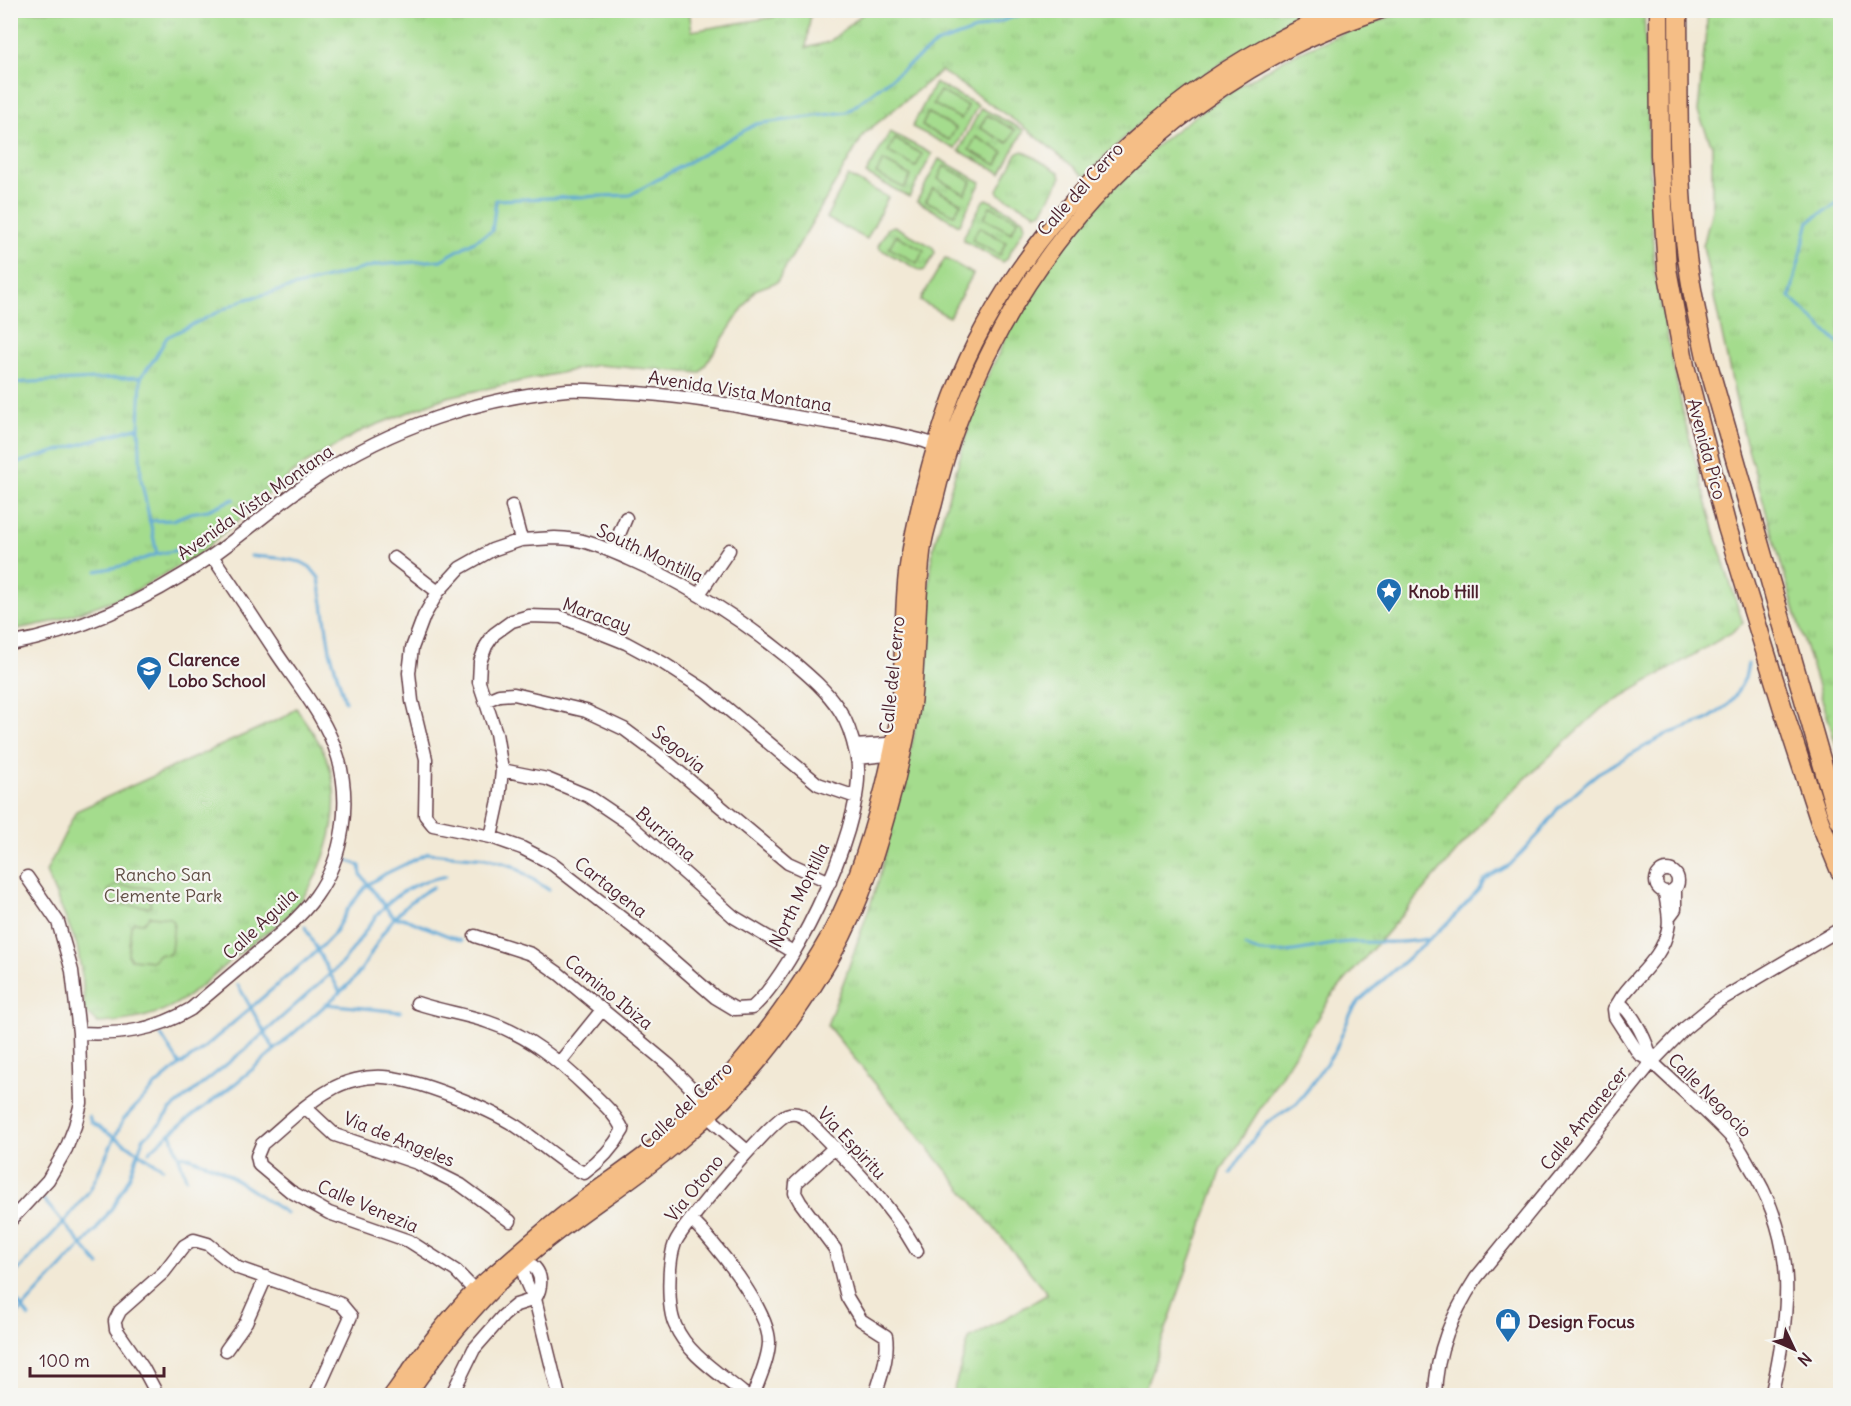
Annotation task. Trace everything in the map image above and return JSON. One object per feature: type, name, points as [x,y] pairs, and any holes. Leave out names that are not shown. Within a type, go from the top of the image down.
[{"type":"highway","name":"Avenida Pico","points":[[1659,10],[1660,155],[1667,269],[1685,366],[1727,526],[1776,687],[1820,822],[1840,871]]},
{"type":"highway","name":"Avenida Pico","points":[[1678,10],[1681,189],[1689,270],[1699,327],[1840,821]]},
{"type":"main road","name":"Calle del Cerro","points":[[391,1395],[429,1344],[583,1199],[707,1108],[795,991],[822,948],[847,899],[869,841],[913,703],[924,543],[957,382],[983,327],[1021,266],[1068,207],[1135,138],[1168,111],[1233,66],[1280,39],[1343,10]]},
{"type":"main road","name":"Calle del Cerro","points":[[942,447],[997,333],[1034,273],[1079,214],[1143,148],[1182,115],[1246,73],[1294,46],[1383,10]]},
{"type":"main road","name":"Calle del Cerro","points":[[406,1395],[479,1295]]},
{"type":"street","name":"Avenida Vista Montana","points":[[10,644],[100,618],[155,591],[212,556],[317,477],[352,455],[392,435],[439,417],[496,401],[568,390],[648,393],[707,400],[922,441],[942,447]]},
{"type":"street","points":[[513,506],[521,540]]},
{"type":"street","points":[[612,551],[626,518]]},
{"type":"street","name":"South Montilla","points":[[431,824],[425,815],[426,759],[412,701],[409,673],[412,648],[424,616],[438,592],[460,568],[492,550],[521,540],[555,538],[579,540],[612,551],[655,570],[699,594],[750,628],[822,688],[841,712],[856,752]]},
{"type":"street","points":[[699,594],[729,550]]},
{"type":"street","name":"Calle Aguila","points":[[79,1033],[110,1035],[153,1027],[191,1009],[287,928],[303,911],[316,896],[337,853],[344,803],[337,756],[329,736],[311,704],[212,556]]},
{"type":"street","points":[[394,558],[438,592]]},
{"type":"street","name":"Maracay","points":[[491,837],[499,800],[502,770],[496,733],[479,682],[480,662],[494,634],[512,621],[529,616],[561,617],[626,643],[663,663],[705,690],[819,784],[856,797]]},
{"type":"street","name":"Segovia","points":[[485,701],[499,695],[514,694],[586,711],[624,729],[659,755],[788,863],[830,882]]},
{"type":"street","points":[[856,752],[887,744],[898,750]]},
{"type":"street","name":"North Montilla","points":[[752,1008],[776,981],[830,882],[850,828],[856,797],[856,752]]},
{"type":"street","name":"Burriana","points":[[502,770],[548,779],[588,796],[628,823],[734,917],[793,952]]},
{"type":"street","name":"Cartagena","points":[[431,824],[491,837],[522,848],[551,863],[646,937],[715,997],[735,1009],[752,1008]]},
{"type":"street","points":[[10,1221],[48,1180],[66,1149],[81,1103],[79,1033],[72,971],[58,922],[27,877]]},
{"type":"street","name":"Calle Negocio","points":[[1670,890],[1666,908],[1669,917],[1668,930],[1657,956],[1623,995],[1614,1009],[1616,1017],[1639,1054],[1652,1062],[1732,1139],[1763,1188],[1779,1226],[1785,1259],[1788,1297],[1782,1349],[1771,1395]]},
{"type":"street","name":"Calle Amanecer","points":[[1435,1395],[1444,1340],[1459,1304],[1476,1278],[1652,1062],[1684,1029],[1716,1002],[1840,929]]},
{"type":"street","name":"Camino Ibiza","points":[[476,936],[531,954],[558,973],[669,1065],[707,1108],[714,1122],[747,1151]]},
{"type":"street","name":"Calle Venezia","points":[[417,1003],[436,1010],[487,1021],[520,1035],[560,1062],[617,1117],[624,1130],[615,1144],[584,1173],[571,1167],[537,1139],[508,1121],[468,1102],[421,1086],[384,1077],[361,1079],[331,1089],[262,1144],[257,1155],[259,1164],[290,1191],[329,1213],[409,1241],[456,1271],[479,1295]]},
{"type":"street","points":[[560,1062],[602,1010]]},
{"type":"street","name":"Via de Angeles","points":[[306,1108],[335,1135],[417,1163],[461,1185],[510,1221]]},
{"type":"street","name":"Via Espiritu","points":[[747,1151],[777,1121],[792,1114],[804,1116],[904,1228],[917,1251]]},
{"type":"street","points":[[834,1147],[796,1183],[795,1193],[835,1249],[847,1297],[861,1320],[886,1336],[888,1347],[885,1364],[875,1395]]},
{"type":"street","name":"Via Otono","points":[[747,1151],[675,1243],[671,1257],[670,1294],[674,1324],[692,1351],[743,1393],[751,1395]]},
{"type":"street","points":[[691,1220],[716,1244],[758,1309],[767,1329],[769,1342],[767,1355],[751,1395]]},
{"type":"street","points":[[158,1395],[143,1368],[116,1329],[115,1321],[120,1311],[164,1272],[184,1246],[194,1240],[208,1245],[238,1268],[341,1304],[351,1316],[315,1395]]},
{"type":"street","points":[[521,1256],[531,1263],[542,1279],[535,1299],[559,1395]]},
{"type":"street","points":[[226,1350],[246,1322],[266,1277]]},
{"type":"street","points":[[451,1395],[474,1349],[516,1305],[535,1299]]},
{"type":"green space","points":[[689,10],[692,31],[774,17],[775,11],[811,11],[806,48],[829,42],[866,11],[1323,11],[1259,41],[1195,80],[1136,127],[1086,177],[1027,129],[941,71],[864,134],[777,282],[755,290],[700,373],[597,365],[447,397],[361,431],[301,466],[199,554],[130,594],[52,622],[11,630],[11,11]]},
{"type":"green space","points":[[1407,11],[1644,11],[1654,271],[1684,418],[1717,541],[1743,623],[1731,633],[1602,708],[1499,803],[1330,998],[1222,1169],[1143,1395],[952,1395],[969,1339],[1048,1294],[827,1025],[879,879],[914,735],[933,549],[977,399],[1008,333],[1049,265],[1079,224],[1146,154],[1185,123],[1239,86],[1290,56],[1346,32]]},
{"type":"green space","points":[[1708,11],[1840,11],[1840,757],[1742,428],[1703,246],[1712,210],[1712,146],[1698,112]]},
{"type":"green space","points":[[935,83],[978,105],[955,149],[912,127]]},
{"type":"green space","points":[[940,91],[968,106],[961,119],[933,104]]},
{"type":"green space","points":[[981,108],[1024,130],[1001,173],[959,151]]},
{"type":"green space","points":[[928,113],[956,128],[949,140],[922,126]]},
{"type":"green space","points":[[987,115],[1015,130],[1008,143],[980,128]]},
{"type":"green space","points":[[890,132],[932,154],[909,197],[866,174]]},
{"type":"green space","points":[[976,137],[1003,152],[997,165],[969,150]]},
{"type":"green space","points":[[895,139],[922,154],[916,167],[888,152]]},
{"type":"green space","points":[[1023,151],[1059,172],[1061,177],[1042,212],[1037,214],[999,194],[998,190],[1017,153]]},
{"type":"green space","points":[[939,159],[981,182],[959,225],[917,201]]},
{"type":"green space","points":[[883,161],[911,176],[904,188],[876,174]]},
{"type":"green space","points":[[944,166],[972,181],[965,194],[938,179]]},
{"type":"green space","points":[[848,176],[888,197],[867,239],[826,218]]},
{"type":"green space","points":[[933,188],[961,203],[954,215],[926,201]]},
{"type":"green space","points":[[987,199],[1023,219],[1025,226],[1006,260],[1002,262],[964,241],[963,238],[983,201]]},
{"type":"green space","points":[[990,206],[1018,220],[1011,233],[984,218]]},
{"type":"green space","points":[[894,226],[933,247],[935,253],[925,270],[921,271],[880,249],[878,246],[888,228]]},
{"type":"green space","points":[[979,227],[1006,242],[1000,255],[972,240]]},
{"type":"green space","points":[[896,235],[924,250],[917,263],[889,248]]},
{"type":"green space","points":[[945,258],[973,274],[949,317],[920,301]]},
{"type":"green space","name":"Rancho San Clemente Park","points":[[296,708],[325,754],[334,790],[332,829],[320,867],[311,885],[288,915],[189,995],[160,1012],[122,1021],[98,1023],[84,1010],[83,982],[77,945],[46,872],[76,811],[286,716]]},
{"type":"green space","points":[[116,885],[151,888],[150,907],[113,904],[107,896],[108,891]]},
{"type":"green space","points":[[150,916],[170,918],[174,922],[171,951],[168,955],[159,954],[152,961],[131,959],[128,955],[131,926],[134,922],[143,923]]},
{"type":"waterway","points":[[157,554],[141,479],[139,427],[141,377],[167,337],[243,300],[377,265],[441,260],[492,231],[496,200],[630,195],[756,124],[847,112],[936,44],[1033,10]]},
{"type":"waterway","points":[[1840,202],[1809,221],[1790,297],[1840,343]]},
{"type":"waterway","points":[[10,383],[141,377]]},
{"type":"waterway","points":[[10,465],[139,427]]},
{"type":"waterway","points":[[149,521],[173,520],[190,513],[208,510],[234,499]]},
{"type":"waterway","points":[[97,571],[126,565],[157,554],[199,546]]},
{"type":"waterway","points":[[251,556],[301,562],[310,567],[319,578],[330,651],[345,701]]},
{"type":"waterway","points":[[1231,1173],[1255,1136],[1267,1123],[1297,1103],[1308,1089],[1335,1051],[1350,1015],[1359,1001],[1449,922],[1478,891],[1484,880],[1510,865],[1540,833],[1558,808],[1598,773],[1665,735],[1707,720],[1727,706],[1745,678],[1748,664]]},
{"type":"waterway","points":[[10,1279],[63,1223],[90,1190],[123,1120],[157,1084],[198,1053],[318,950],[333,935],[349,907],[367,885],[428,853],[486,858],[513,866],[549,890]]},
{"type":"waterway","points":[[347,860],[360,866],[361,875],[394,918],[403,918],[461,941]]},
{"type":"waterway","points":[[10,1322],[96,1230],[114,1205],[130,1176],[143,1139],[162,1122],[169,1111],[253,1043],[339,966],[378,914],[398,895],[413,886],[446,876]]},
{"type":"waterway","points":[[149,1152],[171,1132],[242,1078],[351,983],[392,921],[410,902],[433,887]]},
{"type":"waterway","points":[[305,927],[340,992]]},
{"type":"waterway","points":[[1245,946],[1268,953],[1296,951],[1339,943],[1426,939]]},
{"type":"waterway","points":[[238,985],[274,1049]]},
{"type":"waterway","points":[[326,1004],[401,1012]]},
{"type":"waterway","points":[[161,1035],[180,1065]]},
{"type":"waterway","points":[[89,1116],[91,1122],[163,1168]]},
{"type":"waterway","points":[[171,1133],[186,1178]]},
{"type":"waterway","points":[[179,1157],[183,1155],[218,1168],[286,1213]]},
{"type":"waterway","points":[[43,1199],[99,1265]]},
{"type":"waterway","points":[[10,1292],[29,1317]]},
{"type":"place","name":"Knob Hill","points":[[1389,614]]},
{"type":"place","name":"Clarence Lobo School","points":[[149,692]]},
{"type":"place","name":"Design Focus","points":[[1508,1344]]}]
